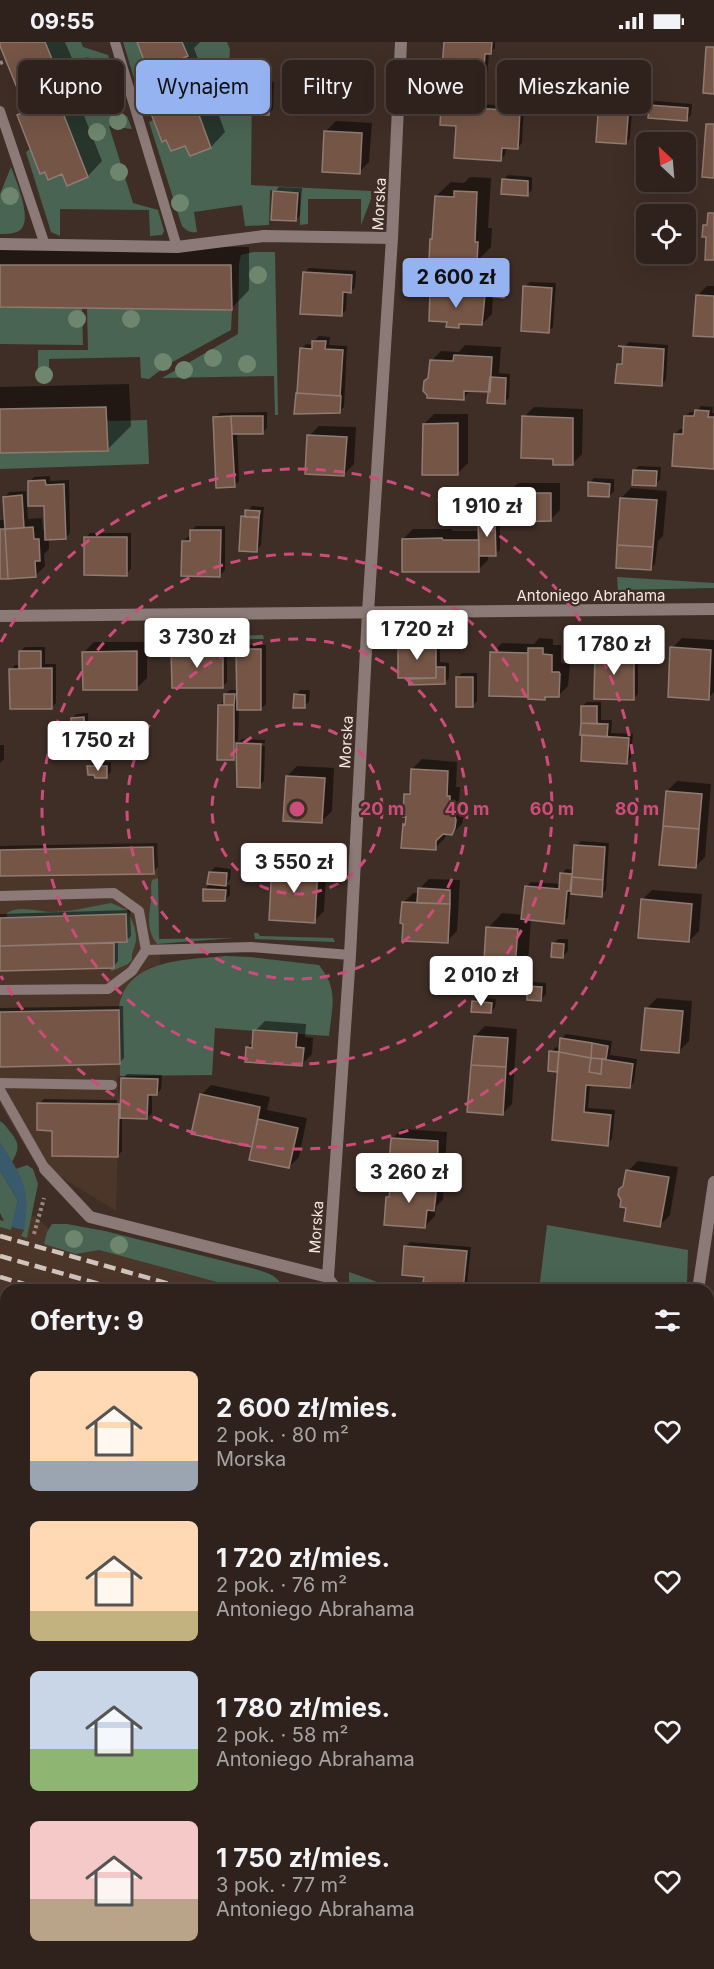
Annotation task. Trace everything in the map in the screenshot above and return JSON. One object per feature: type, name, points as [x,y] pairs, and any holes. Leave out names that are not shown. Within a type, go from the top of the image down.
[{"type":"street","name":"Morska","points":[[45,1169],[90,1217],[328,1277],[350,955],[368,612],[392,238],[401,42]]},
{"type":"street","points":[[0,244],[177,248],[264,236],[392,238]]},
{"type":"street","name":"Antoniego Abrahama","points":[[0,616],[714,609]]},
{"type":"street","points":[[699,1284],[714,1182]]},
{"type":"lane","points":[[115,42],[177,248]]},
{"type":"lane","points":[[0,111],[45,245]]},
{"type":"lane","points":[[0,896],[114,893],[139,911],[146,950],[132,970],[108,988],[0,990]]},
{"type":"lane","points":[[146,950],[251,947],[350,955]]},
{"type":"lane","points":[[0,1083],[112,1085]]},
{"type":"lane","points":[[0,1090],[45,1169]]},
{"type":"lane","points":[[328,1277],[333,1284]]},
{"type":"path","points":[[0,63],[6,61]]},
{"type":"path","points":[[34,1234],[42,1202]]},
{"type":"shaded area","points":[[157,843],[160,965],[148,968],[119,1010],[120,1076],[117,1077],[119,1104],[116,1211],[33,1160],[0,1104],[0,848]]},
{"type":"shaded area","points":[[35,1216],[76,1254],[99,1250],[224,1284],[0,1284],[0,1220],[4,1222]]},
{"type":"green space","points":[[45,42],[81,42],[83,47],[108,55],[110,60],[86,57],[87,60],[52,60]]},
{"type":"green space","points":[[123,42],[137,42],[144,60],[136,60],[136,85]]},
{"type":"green space","points":[[182,42],[227,42],[230,49],[229,60],[179,60],[188,56]]},
{"type":"green space","points":[[63,114],[127,116],[132,129],[109,126],[133,203],[158,210],[164,231],[162,235],[150,236],[149,210],[60,209],[60,236],[51,232],[26,152],[30,149],[40,173],[45,172],[48,180],[62,174],[67,186],[88,177]]},
{"type":"green space","points":[[199,114],[252,114],[251,185],[371,191],[371,199],[361,225],[361,199],[308,199],[308,224],[300,225],[300,192],[270,190],[269,225],[245,226],[242,205],[194,212],[197,232],[189,231],[182,226],[149,122],[153,120],[162,141],[166,140],[171,151],[185,146],[190,156],[211,148]]},
{"type":"green space","points":[[11,167],[23,200],[25,219],[19,231],[0,234],[0,194]]},
{"type":"green space","points":[[253,252],[275,252],[278,415],[275,415],[274,376],[162,378],[238,334],[239,264],[241,255]]},
{"type":"green space","points":[[0,307],[82,308],[83,345],[0,344]]},
{"type":"green space","points":[[87,308],[232,310],[231,330],[167,365],[149,379],[141,378],[140,357],[49,359],[49,377],[38,377],[38,350],[88,350]]},
{"type":"green space","points":[[147,420],[149,464],[0,469],[0,453],[108,451],[106,421]]},
{"type":"green space","points":[[617,577],[714,583],[714,588],[618,590]]},
{"type":"green space","points":[[263,635],[264,639],[172,640],[172,637]]},
{"type":"green space","points":[[158,878],[159,939],[234,938],[157,944],[151,933],[149,917],[152,880]]},
{"type":"green space","points":[[111,903],[127,910],[136,936],[132,960],[112,971],[108,968],[114,967],[114,943],[127,942],[125,914],[7,918],[7,913],[16,909],[57,912]]},
{"type":"green space","points":[[254,933],[260,936],[333,938],[335,942],[255,939]]},
{"type":"green space","points":[[226,956],[319,965],[332,991],[329,1036],[215,1028],[212,1075],[120,1076],[119,1007],[124,991],[134,979],[146,970],[177,961]]},
{"type":"green space","points":[[0,1121],[17,1144],[12,1162],[0,1143]]},
{"type":"green space","points":[[27,1165],[33,1169],[38,1184],[27,1238],[21,1236],[24,1230],[16,1169]]},
{"type":"green space","points":[[0,1170],[18,1201],[11,1230],[0,1227],[0,1220],[4,1221],[0,1213]]},
{"type":"green space","points":[[52,1224],[67,1224],[105,1231],[255,1269],[275,1277],[281,1284],[224,1284],[99,1250],[76,1254],[44,1244]]},
{"type":"green space","points":[[547,1225],[688,1250],[687,1284],[540,1284]]},
{"type":"green space","points":[[349,1272],[383,1284],[351,1284]]},
{"type":"water","points":[[0,1143],[20,1175],[26,1193],[24,1230],[11,1227],[18,1201],[0,1170]]},
{"type":"building","points":[[0,42],[45,42],[52,60],[18,60],[18,90]]},
{"type":"building","points":[[137,42],[182,42],[188,56],[179,60],[144,60]]},
{"type":"building","points":[[444,42],[492,42],[491,54],[485,54],[485,60],[443,60]]},
{"type":"building","points":[[706,47],[714,47],[714,94],[703,93]]},
{"type":"building","points":[[651,105],[688,108],[687,121],[648,118],[648,114],[651,114]]},
{"type":"building","points":[[485,109],[497,110],[497,114],[520,114],[518,149],[502,148],[501,161],[454,158],[456,126],[440,125],[441,114],[485,114]]},
{"type":"building","points":[[63,114],[88,177],[67,186],[62,174],[48,180],[45,172],[40,174],[17,115]]},
{"type":"building","points":[[151,114],[199,114],[211,148],[190,156],[185,146],[171,151],[166,140],[162,142]]},
{"type":"building","points":[[598,114],[628,114],[626,144],[596,142]]},
{"type":"building","points":[[706,124],[714,124],[714,178],[702,177]]},
{"type":"building","points":[[324,131],[362,133],[360,174],[322,172]]},
{"type":"building","points":[[502,179],[528,181],[528,196],[501,194]]},
{"type":"building","points":[[273,191],[298,193],[296,221],[271,220]]},
{"type":"building","points":[[454,191],[477,192],[475,242],[478,242],[477,264],[429,260],[435,196],[454,197]]},
{"type":"building","points":[[708,213],[714,213],[714,260],[705,260],[706,237],[702,237],[703,225],[707,225]]},
{"type":"building","points":[[0,265],[231,265],[232,310],[0,307]]},
{"type":"building","points":[[303,272],[352,275],[351,293],[343,292],[342,316],[300,314]]},
{"type":"building","points":[[479,278],[505,280],[504,298],[478,295]]},
{"type":"building","points":[[523,286],[552,288],[549,333],[521,331]]},
{"type":"building","points":[[430,291],[485,295],[482,325],[459,324],[459,328],[446,327],[447,322],[429,321]]},
{"type":"building","points":[[696,295],[714,296],[714,337],[693,336]]},
{"type":"building","points":[[312,341],[326,341],[325,349],[343,350],[340,396],[297,393],[300,348],[312,349]]},
{"type":"building","points":[[618,346],[664,349],[662,386],[615,383],[617,364],[622,364],[623,347]]},
{"type":"building","points":[[454,355],[492,357],[490,392],[464,391],[464,400],[427,398],[423,391],[424,381],[428,378],[430,360],[453,361]]},
{"type":"building","points":[[490,377],[506,378],[505,404],[487,403]]},
{"type":"building","points":[[296,393],[341,396],[340,413],[294,414]]},
{"type":"building","points":[[106,407],[108,451],[0,453],[0,409]]},
{"type":"building","points":[[695,410],[709,411],[708,417],[714,417],[714,469],[672,466],[674,434],[683,434],[684,416],[694,416]]},
{"type":"building","points":[[231,416],[235,487],[216,488],[213,417]]},
{"type":"building","points":[[231,416],[263,416],[263,434],[232,434]]},
{"type":"building","points":[[522,416],[573,418],[573,465],[553,465],[553,459],[521,458]]},
{"type":"building","points":[[458,423],[458,475],[422,475],[423,424]]},
{"type":"building","points":[[307,435],[347,437],[344,476],[305,474]]},
{"type":"building","points":[[633,470],[657,471],[656,486],[632,485]]},
{"type":"building","points":[[45,480],[46,485],[64,484],[66,539],[45,540],[44,506],[28,506],[28,481]]},
{"type":"building","points":[[588,482],[610,484],[609,497],[588,496]]},
{"type":"building","points":[[477,492],[491,492],[490,521],[478,521]]},
{"type":"building","points":[[477,492],[478,519],[455,520],[454,493]]},
{"type":"building","points":[[506,493],[551,493],[551,521],[507,522]]},
{"type":"building","points":[[22,495],[24,528],[5,529],[3,497]]},
{"type":"building","points":[[620,498],[657,500],[653,547],[617,545]]},
{"type":"building","points":[[245,510],[260,511],[259,517],[245,517]]},
{"type":"building","points":[[241,516],[259,518],[257,552],[239,551]]},
{"type":"building","points":[[478,521],[495,521],[496,556],[479,556]]},
{"type":"building","points":[[33,527],[34,539],[39,539],[40,561],[35,561],[36,577],[8,579],[5,529]]},
{"type":"building","points":[[0,529],[5,529],[8,579],[0,579]]},
{"type":"building","points":[[190,530],[221,530],[220,577],[181,576],[182,541],[190,541]]},
{"type":"building","points":[[84,537],[127,537],[127,576],[84,575]]},
{"type":"building","points":[[442,538],[443,540],[479,540],[479,572],[402,572],[402,539]]},
{"type":"building","points":[[617,545],[653,547],[651,570],[616,568]]},
{"type":"building","points":[[398,645],[436,645],[436,678],[398,678]]},
{"type":"building","points":[[670,647],[711,650],[709,700],[668,697]]},
{"type":"building","points":[[528,648],[543,648],[543,654],[552,655],[552,672],[560,674],[559,697],[545,697],[545,700],[528,699]]},
{"type":"building","points":[[236,649],[261,649],[261,710],[237,710]]},
{"type":"building","points":[[171,650],[223,650],[223,688],[172,688]]},
{"type":"building","points":[[19,651],[41,651],[41,668],[19,669]]},
{"type":"building","points":[[137,651],[137,690],[83,690],[82,652]]},
{"type":"building","points":[[490,652],[528,653],[528,697],[489,696]]},
{"type":"building","points":[[595,652],[634,653],[634,700],[594,699]]},
{"type":"building","points":[[436,667],[445,667],[445,684],[409,685],[408,679],[436,678]]},
{"type":"building","points":[[52,668],[52,709],[10,709],[9,669]]},
{"type":"building","points":[[456,677],[473,677],[473,707],[456,707]]},
{"type":"building","points":[[224,694],[235,694],[234,705],[224,705]]},
{"type":"building","points":[[294,694],[305,695],[305,708],[293,708]]},
{"type":"building","points":[[218,705],[234,705],[234,760],[217,760]]},
{"type":"building","points":[[581,706],[597,706],[597,724],[581,723]]},
{"type":"building","points":[[84,717],[85,750],[71,750],[71,718]]},
{"type":"building","points":[[581,723],[608,724],[607,737],[580,735]]},
{"type":"building","points":[[582,735],[629,738],[627,764],[581,761]]},
{"type":"building","points":[[236,743],[261,744],[260,788],[237,787]]},
{"type":"building","points":[[87,766],[107,766],[107,778],[95,778],[94,775],[88,775]]},
{"type":"building","points":[[411,769],[448,771],[447,796],[450,796],[450,812],[454,812],[456,820],[455,828],[452,835],[443,834],[436,841],[436,850],[401,848],[403,824],[405,825],[406,817],[403,817],[404,794],[410,794]]},
{"type":"building","points":[[286,776],[325,778],[322,823],[283,821]]},
{"type":"building","points":[[666,791],[702,794],[699,829],[663,826]]},
{"type":"building","points":[[663,826],[699,829],[696,868],[659,865]]},
{"type":"building","points":[[574,845],[605,847],[603,880],[572,877]]},
{"type":"building","points":[[153,847],[154,874],[0,876],[0,850]]},
{"type":"building","points":[[272,864],[318,867],[315,923],[269,920]]},
{"type":"building","points":[[209,872],[227,873],[226,886],[207,884]]},
{"type":"building","points":[[560,873],[572,874],[570,891],[567,891],[564,924],[521,919],[525,886],[559,889]]},
{"type":"building","points":[[572,877],[603,880],[602,897],[571,894]]},
{"type":"building","points":[[418,888],[450,890],[450,904],[417,903]]},
{"type":"building","points":[[203,889],[226,890],[225,901],[203,901]]},
{"type":"building","points":[[641,899],[692,904],[689,942],[638,938]]},
{"type":"building","points":[[402,902],[450,904],[448,943],[402,941],[403,924],[400,923]]},
{"type":"building","points":[[126,914],[127,942],[0,946],[0,918]]},
{"type":"building","points":[[486,927],[518,929],[514,980],[483,977]]},
{"type":"building","points":[[114,943],[114,968],[0,971],[0,946]]},
{"type":"building","points":[[552,943],[564,944],[563,958],[551,957]]},
{"type":"building","points":[[527,986],[542,987],[541,1001],[527,1000]]},
{"type":"building","points":[[472,1001],[492,1003],[491,1013],[471,1012]]},
{"type":"building","points":[[645,1008],[683,1011],[679,1053],[641,1050]]},
{"type":"building","points":[[119,1010],[120,1064],[0,1067],[0,1012]]},
{"type":"building","points":[[253,1030],[297,1033],[296,1047],[304,1048],[302,1066],[245,1062],[246,1047],[252,1048]]},
{"type":"building","points":[[474,1036],[508,1038],[506,1067],[471,1065]]},
{"type":"building","points":[[560,1038],[592,1043],[591,1058],[559,1052]]},
{"type":"building","points":[[592,1043],[608,1046],[606,1059],[591,1058]]},
{"type":"building","points":[[549,1051],[559,1052],[557,1072],[548,1071]]},
{"type":"building","points":[[559,1052],[591,1058],[589,1072],[601,1074],[602,1059],[633,1064],[630,1088],[586,1085],[584,1112],[611,1115],[608,1146],[552,1140]]},
{"type":"building","points":[[591,1058],[602,1059],[601,1074],[589,1072]]},
{"type":"building","points":[[471,1065],[506,1067],[503,1115],[467,1112]]},
{"type":"building","points":[[121,1078],[158,1079],[157,1095],[148,1095],[147,1119],[120,1118]]},
{"type":"building","points":[[200,1094],[260,1107],[252,1147],[191,1134]]},
{"type":"building","points":[[37,1103],[119,1104],[118,1157],[52,1156],[52,1131],[37,1130]]},
{"type":"building","points":[[258,1119],[298,1128],[289,1168],[249,1160]]},
{"type":"building","points":[[391,1138],[438,1141],[437,1185],[391,1181],[394,1165],[389,1164]]},
{"type":"building","points":[[626,1170],[669,1177],[660,1227],[624,1221],[626,1208],[620,1207],[621,1200],[618,1195],[619,1189],[623,1186]]},
{"type":"building","points":[[391,1181],[437,1185],[434,1211],[427,1210],[425,1228],[384,1225],[386,1197],[389,1197]]},
{"type":"building","points":[[404,1246],[467,1251],[464,1284],[436,1284],[423,1282],[424,1277],[402,1275]]},
{"type":"railway","points":[[0,1236],[170,1284]]},
{"type":"railway","points":[[0,1256],[100,1284]]},
{"type":"railway","points":[[0,1277],[24,1284]]}]
